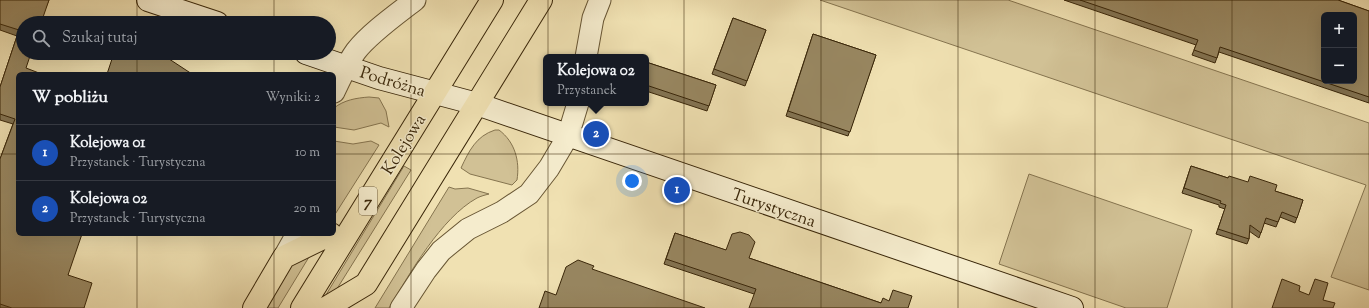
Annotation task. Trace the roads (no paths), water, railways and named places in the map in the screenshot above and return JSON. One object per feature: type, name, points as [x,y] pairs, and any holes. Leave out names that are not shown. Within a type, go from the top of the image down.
[{"type":"highway","name":"Kolejowa","points":[[302,308],[492,0]]},
{"type":"highway","points":[[326,308],[366,284],[541,0]]},
{"type":"highway","points":[[336,231],[354,222]]},
{"type":"highway","points":[[254,308],[284,257],[327,236]]},
{"type":"street","points":[[148,0],[196,16]]},
{"type":"street","points":[[336,88],[346,66],[365,41],[415,0]]},
{"type":"street","points":[[587,54],[594,18],[600,0]]},
{"type":"street","name":"Podróżna","points":[[328,60],[379,78],[434,94],[477,104]]},
{"type":"street","name":"Turystyczna","points":[[477,104],[1072,308]]},
{"type":"street","points":[[400,308],[426,270],[442,251],[468,229],[502,212],[529,194],[550,168],[568,136],[577,106]]},
{"type":"street","points":[[284,257],[296,236]]},
{"type":"place","name":"Kolejowa 02","points":[[596,134]]},
{"type":"place","name":"Kolejowa 01","points":[[677,190]]}]
